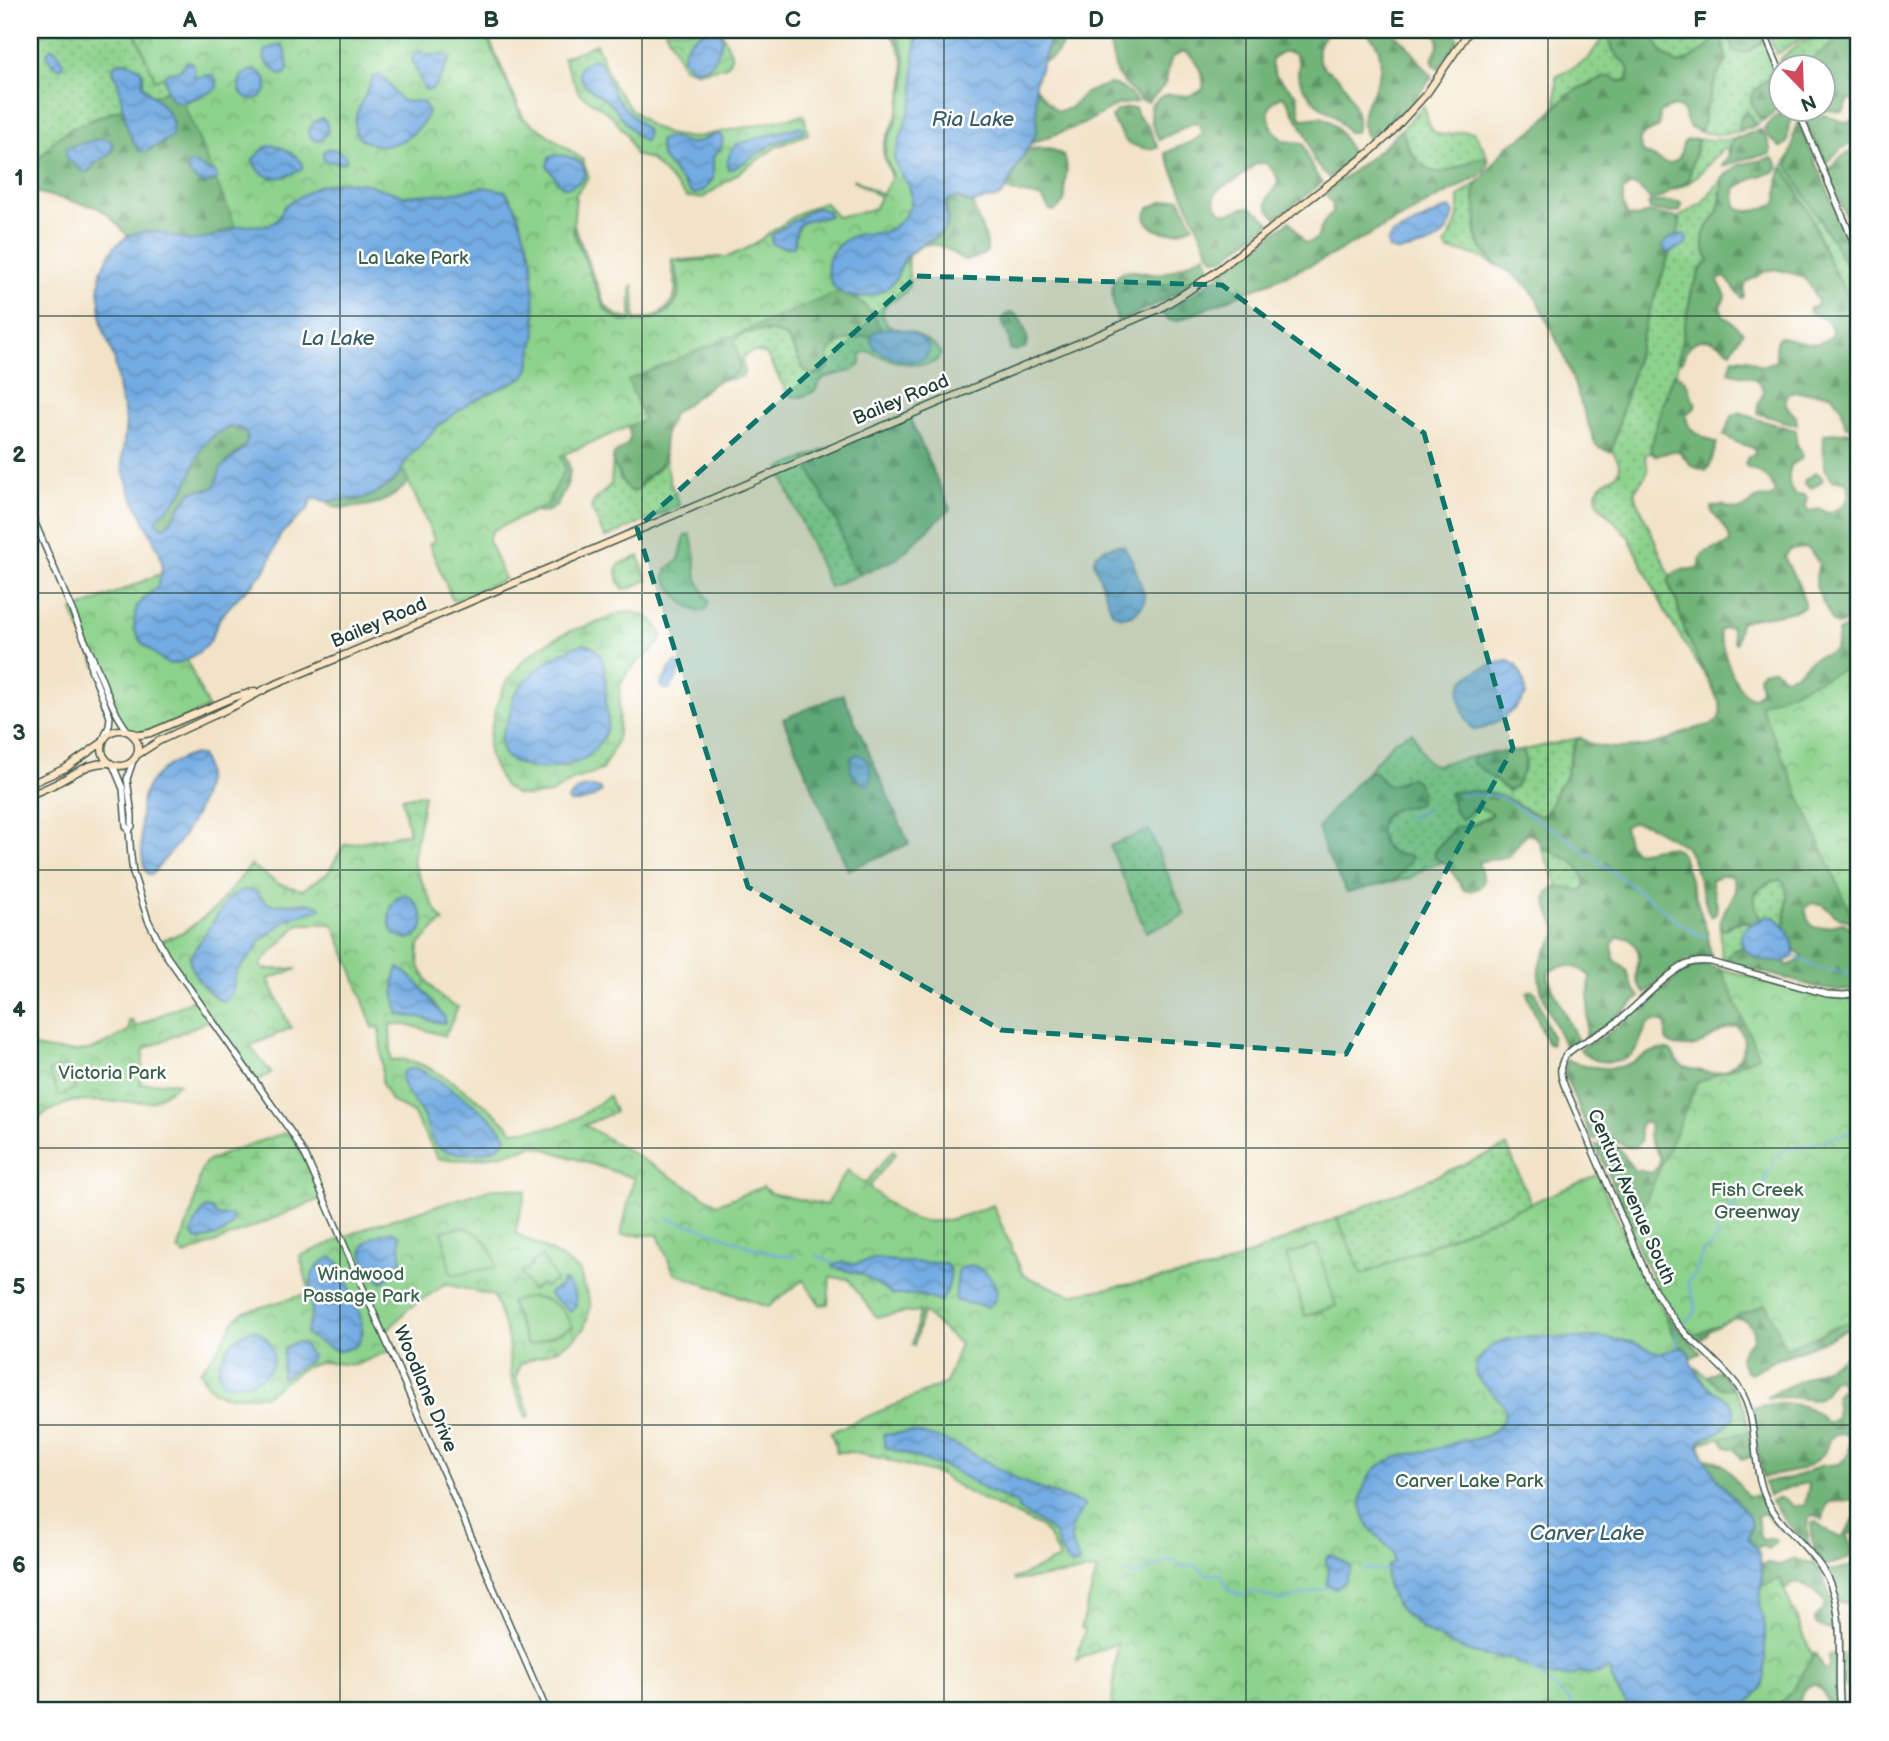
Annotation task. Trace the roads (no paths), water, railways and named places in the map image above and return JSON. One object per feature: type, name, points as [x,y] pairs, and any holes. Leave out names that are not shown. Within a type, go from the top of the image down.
[{"type":"main road","name":"Bailey Road","points":[[135,758],[159,741],[267,688],[1159,309],[1208,278],[1381,143],[1427,93],[1471,30]]},
{"type":"main road","name":"Bailey Road","points":[[129,732],[154,732],[232,698],[267,688]]},
{"type":"main road","points":[[30,784],[66,768],[114,731],[129,732],[138,744],[135,758],[123,766],[96,763],[30,795]]},
{"type":"main road","points":[[103,741],[102,751],[111,764]]},
{"type":"street","points":[[1763,30],[1772,52]]},
{"type":"street","points":[[1803,122],[1859,255]]},
{"type":"street","points":[[30,511],[117,716],[129,732]]},
{"type":"street","points":[[88,649],[91,669],[110,717],[103,741]]},
{"type":"street","name":"Woodlane Drive","points":[[129,831],[132,815],[127,779],[135,758]]},
{"type":"street","name":"Woodlane Drive","points":[[111,764],[123,789],[133,873],[152,929],[166,954],[291,1132],[310,1165],[547,1711]]},
{"type":"street","name":"Century Avenue South","points":[[1841,1711],[1838,1614],[1829,1581],[1817,1562],[1767,1501],[1759,1476],[1749,1413],[1742,1393],[1673,1319],[1648,1278],[1561,1072],[1563,1060],[1572,1049],[1599,1035],[1673,973],[1696,961],[1716,963],[1828,994],[1859,993]]},
{"type":"water","points":[[708,30],[720,32],[722,39],[719,52],[709,66],[690,68],[683,59],[685,49],[694,37]]},
{"type":"water","name":"Ria Lake","points":[[920,30],[1053,30],[1035,84],[1036,134],[1004,193],[999,197],[971,203],[956,197],[949,199],[945,203],[945,229],[910,253],[889,287],[875,294],[850,296],[836,289],[832,283],[828,266],[831,254],[851,237],[883,232],[894,227],[907,213],[911,202],[908,185],[894,158],[914,97],[914,54]]},
{"type":"water","points":[[281,44],[286,52],[288,69],[285,74],[280,75],[264,57],[266,50]]},
{"type":"water","points":[[51,48],[56,50],[60,57],[63,64],[61,68],[48,58],[47,53]]},
{"type":"water","points":[[419,51],[427,55],[444,55],[450,59],[431,90],[423,87],[412,60],[414,54]]},
{"type":"water","points":[[594,59],[600,62],[614,94],[622,105],[647,131],[644,141],[611,104],[588,87],[581,78],[580,68]]},
{"type":"water","points":[[187,61],[195,67],[194,78],[213,76],[217,81],[217,89],[188,101],[176,102],[170,97],[164,76],[180,70]]},
{"type":"water","points":[[119,62],[129,63],[140,69],[143,86],[170,115],[173,129],[171,137],[146,151],[140,151],[135,144],[123,112],[113,69]]},
{"type":"water","points":[[253,71],[263,75],[267,85],[263,95],[253,99],[243,95],[239,85],[243,75]]},
{"type":"water","points":[[380,75],[399,99],[407,102],[420,101],[428,111],[411,135],[392,144],[372,144],[357,135],[355,128],[359,108],[373,77]]},
{"type":"water","points":[[322,118],[328,130],[322,140],[317,141],[311,138],[308,131],[314,122]]},
{"type":"water","points":[[801,126],[804,128],[803,132],[773,144],[733,169],[728,169],[729,156],[737,144]]},
{"type":"water","points":[[716,134],[722,136],[722,143],[713,157],[713,179],[703,191],[691,193],[661,156],[659,141],[673,138],[694,143]]},
{"type":"water","points":[[103,138],[113,144],[111,153],[87,172],[83,172],[67,158],[68,147]]},
{"type":"water","points":[[273,145],[296,156],[302,163],[302,169],[277,178],[262,173],[253,159],[266,147]]},
{"type":"water","points":[[328,148],[345,155],[347,161],[326,161],[323,152]]},
{"type":"water","points":[[556,155],[573,158],[583,166],[585,172],[578,182],[569,187],[559,183],[547,166],[549,158]]},
{"type":"water","points":[[191,163],[215,172],[217,178],[207,184],[197,180],[188,169],[187,166]]},
{"type":"water","name":"La Lake","points":[[338,182],[363,183],[405,196],[484,187],[505,191],[515,206],[532,257],[536,333],[529,368],[524,377],[471,402],[438,426],[406,461],[399,475],[386,487],[364,498],[327,501],[312,499],[308,509],[281,534],[265,571],[220,617],[206,646],[182,662],[166,663],[141,642],[134,629],[137,606],[157,587],[162,564],[159,551],[124,474],[122,461],[126,422],[115,361],[102,326],[99,293],[101,271],[114,247],[128,236],[146,231],[189,241],[214,236],[240,226],[269,225],[277,220],[285,206],[318,186]],"holes":[[[238,427],[247,436],[244,448],[221,468],[215,486],[191,492],[169,524],[160,526],[158,518],[182,493],[204,445],[219,432]]]},
{"type":"water","points":[[820,208],[828,212],[829,216],[800,225],[794,247],[772,244],[773,234],[813,209]]},
{"type":"water","points":[[1450,208],[1454,213],[1452,222],[1439,239],[1405,250],[1389,249],[1387,242],[1392,235]]},
{"type":"water","points":[[1684,234],[1687,239],[1685,245],[1666,252],[1663,245],[1666,240]]},
{"type":"water","points":[[893,328],[909,331],[922,338],[929,347],[927,355],[913,362],[903,361],[877,349],[871,342],[872,334],[878,330]]},
{"type":"water","points":[[1116,545],[1124,546],[1133,562],[1145,597],[1141,607],[1127,616],[1112,612],[1094,560],[1096,554]]},
{"type":"water","points":[[583,644],[592,646],[598,652],[605,669],[608,724],[602,739],[594,750],[576,763],[533,768],[510,760],[501,748],[501,739],[515,694],[545,663]]},
{"type":"water","points":[[1508,661],[1516,666],[1522,675],[1525,696],[1503,718],[1488,727],[1474,730],[1463,711],[1460,688],[1473,673]]},
{"type":"water","points":[[675,663],[680,664],[681,670],[671,688],[665,689],[661,684]]},
{"type":"water","points":[[194,754],[201,756],[205,766],[206,777],[201,801],[178,843],[153,874],[148,874],[142,852],[143,796],[159,772]]},
{"type":"water","points":[[857,754],[869,764],[871,781],[868,784],[862,783],[851,772],[851,758]]},
{"type":"water","points":[[584,787],[600,789],[601,792],[586,800],[569,802],[568,799],[576,791]]},
{"type":"water","points":[[243,890],[255,891],[272,905],[303,903],[319,905],[321,909],[288,919],[260,941],[256,950],[238,970],[232,993],[224,1002],[202,984],[189,958],[229,898]]},
{"type":"water","points":[[405,894],[416,904],[423,919],[421,931],[408,939],[395,935],[389,918],[395,901]]},
{"type":"water","points":[[1769,916],[1780,921],[1788,932],[1794,957],[1774,962],[1766,961],[1752,956],[1743,946],[1743,931]]},
{"type":"water","points":[[398,968],[424,990],[445,1018],[445,1023],[399,1014],[394,991]]},
{"type":"water","points":[[408,1069],[425,1072],[482,1111],[506,1137],[502,1143],[495,1148],[474,1153],[452,1152],[437,1146],[420,1111],[403,1085],[402,1073]]},
{"type":"water","points":[[206,1208],[211,1209],[217,1216],[231,1215],[232,1223],[220,1234],[197,1240],[192,1235]]},
{"type":"water","points":[[392,1231],[400,1236],[402,1262],[383,1282],[367,1265],[362,1251],[370,1239]]},
{"type":"water","points":[[332,1257],[338,1262],[347,1281],[361,1321],[362,1333],[359,1342],[340,1351],[322,1344],[306,1333],[311,1317],[313,1275],[322,1262]]},
{"type":"water","points":[[877,1258],[899,1262],[945,1263],[950,1272],[946,1294],[940,1302],[920,1295],[893,1295],[863,1275],[833,1267],[833,1264],[842,1262],[855,1264]]},
{"type":"water","points":[[971,1265],[984,1271],[994,1282],[996,1295],[988,1307],[956,1301],[958,1271]]},
{"type":"water","points":[[562,1281],[568,1284],[575,1296],[576,1306],[570,1311],[549,1295],[560,1287]]},
{"type":"water","points":[[251,1330],[262,1335],[270,1344],[273,1356],[270,1369],[262,1377],[249,1382],[223,1383],[219,1368],[221,1359],[230,1344]]},
{"type":"water","name":"Carver Lake","points":[[1537,1336],[1615,1339],[1632,1342],[1659,1353],[1685,1349],[1703,1382],[1732,1405],[1734,1418],[1720,1432],[1702,1439],[1699,1444],[1717,1478],[1748,1515],[1751,1524],[1748,1538],[1759,1553],[1762,1572],[1760,1608],[1765,1626],[1765,1676],[1762,1688],[1741,1711],[1631,1711],[1617,1690],[1608,1669],[1594,1674],[1580,1672],[1571,1676],[1554,1677],[1538,1673],[1513,1659],[1485,1656],[1466,1650],[1449,1644],[1417,1624],[1403,1612],[1393,1598],[1387,1583],[1387,1566],[1393,1562],[1393,1552],[1375,1534],[1362,1512],[1362,1495],[1366,1483],[1378,1467],[1395,1458],[1479,1438],[1497,1428],[1503,1420],[1503,1406],[1477,1377],[1476,1365],[1491,1346],[1513,1338]]},
{"type":"water","points":[[294,1343],[302,1343],[312,1356],[281,1379],[284,1348]]},
{"type":"water","points":[[911,1432],[954,1444],[1019,1480],[1085,1505],[1071,1528],[1071,1540],[1079,1562],[1075,1565],[1068,1563],[1055,1535],[1018,1509],[1017,1503],[990,1492],[953,1470],[885,1447],[883,1435]]},
{"type":"water","points":[[1332,1555],[1350,1568],[1345,1581],[1336,1589],[1327,1586],[1329,1566],[1326,1564],[1326,1557]]},
{"type":"waterway","points":[[1461,794],[1501,797],[1564,836],[1684,926],[1697,934],[1707,936]]},
{"type":"waterway","points":[[1408,818],[1427,809]]},
{"type":"waterway","points":[[1793,956],[1822,969],[1859,975]]},
{"type":"waterway","points":[[1683,1323],[1695,1312],[1694,1299],[1687,1282],[1696,1273],[1702,1254],[1714,1243],[1718,1228],[1730,1215],[1731,1209],[1735,1208],[1735,1202],[1759,1195],[1758,1189],[1765,1183],[1765,1177],[1783,1151],[1859,1132]]},
{"type":"waterway","points":[[667,1218],[712,1231],[760,1250],[796,1257]]},
{"type":"waterway","points":[[817,1256],[833,1264]]},
{"type":"waterway","points":[[1675,1330],[1678,1347]]},
{"type":"waterway","points":[[1125,1572],[1139,1575],[1166,1561],[1177,1562],[1180,1567],[1195,1565],[1207,1574],[1221,1574],[1228,1589],[1241,1596],[1254,1592],[1282,1601],[1327,1588],[1329,1585]]},
{"type":"waterway","points":[[1365,1569],[1386,1570]]},
{"type":"waterway","points":[[1530,1668],[1571,1702],[1571,1711]]},
{"type":"park label","name":"La Lake Park","points":[[413,258]]},
{"type":"park label","name":"Victoria Park","points":[[112,1073]]},
{"type":"park label","name":"Fish Creek Greenway","points":[[1757,1201]]},
{"type":"park label","name":"Windwood Passage Park","points":[[361,1285]]},
{"type":"park label","name":"Carver Lake Park","points":[[1469,1481]]}]
